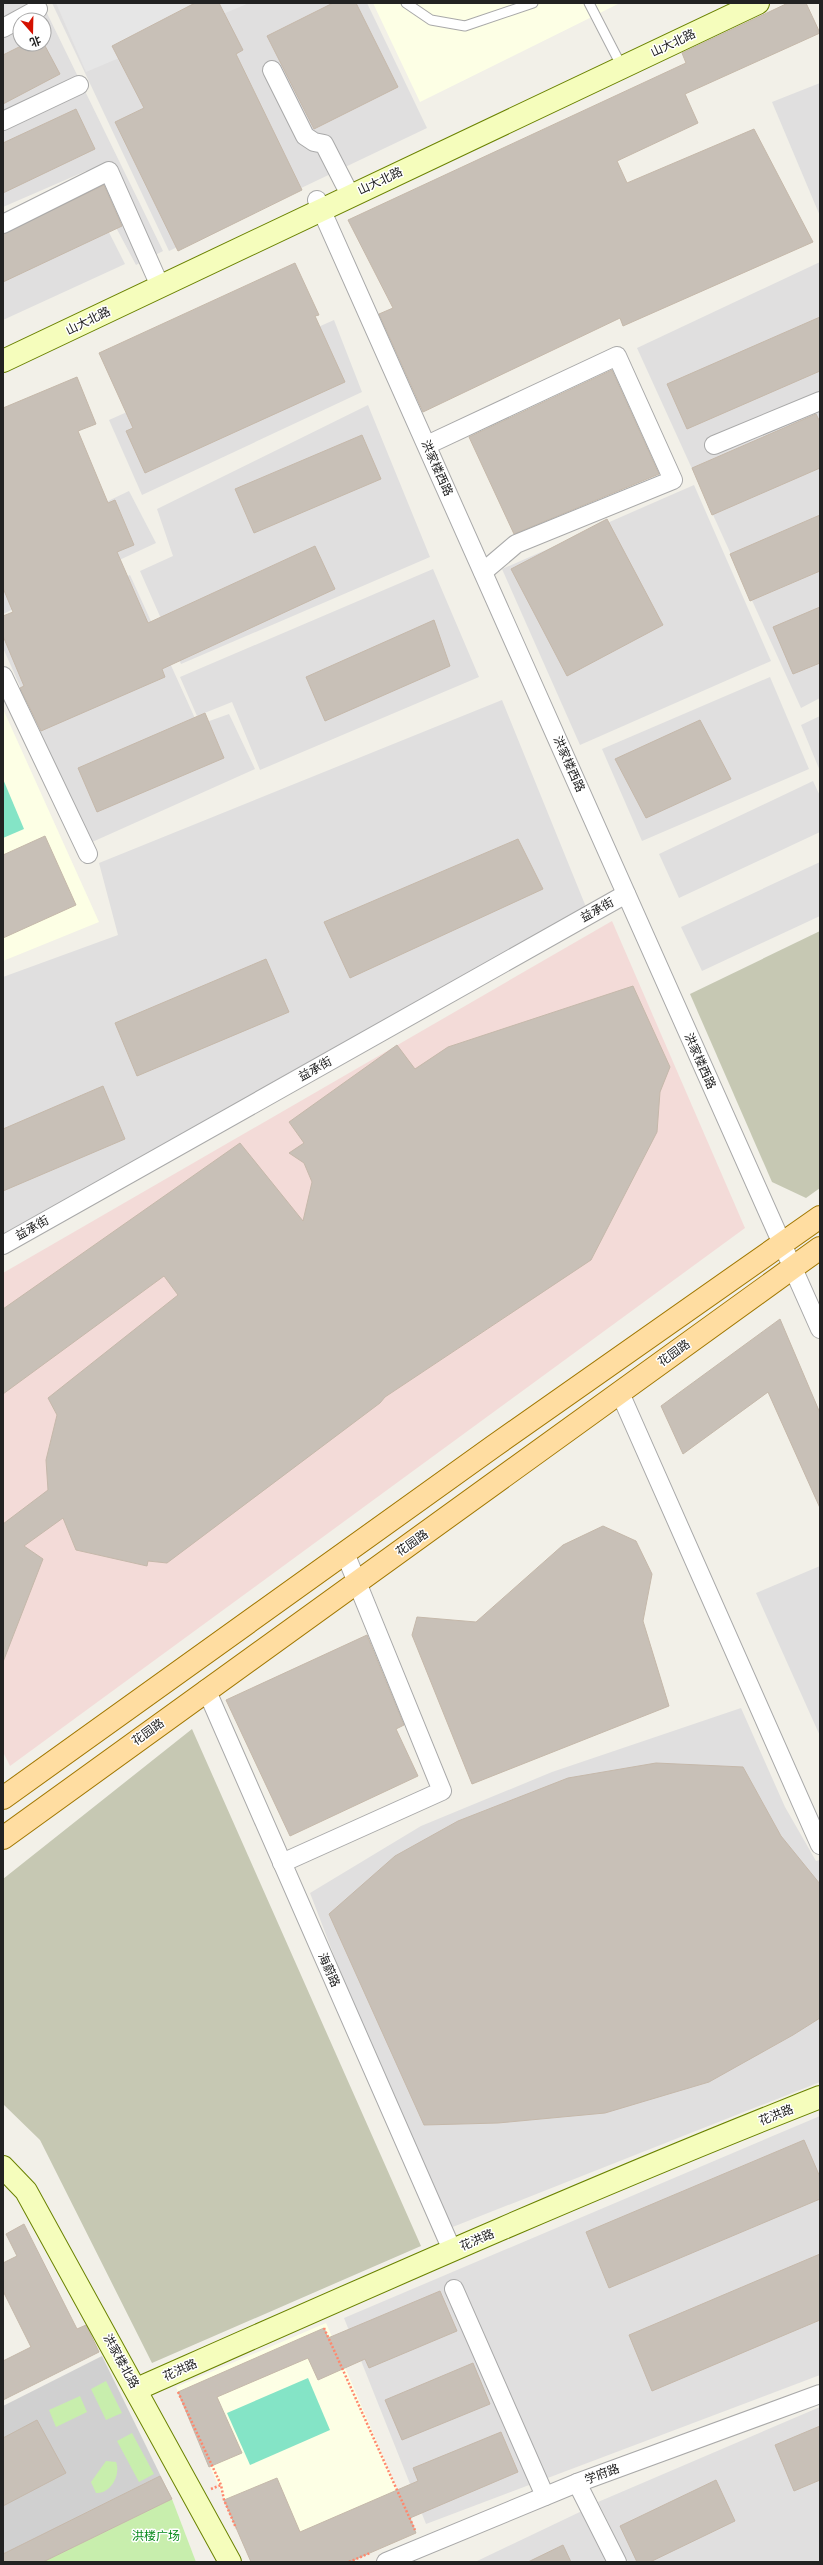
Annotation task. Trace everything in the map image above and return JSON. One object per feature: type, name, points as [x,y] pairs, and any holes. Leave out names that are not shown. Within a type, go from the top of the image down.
[{"type":"main road","name":"山大北路","points":[[3,361],[320,205],[620,63],[736,3]]},
{"type":"main road","name":"山大北路","points":[[3,351],[156,277],[320,205],[346,187],[620,63],[758,3]]},
{"type":"main road","points":[[3,1798],[345,1553],[781,1243],[820,1217]]},
{"type":"main road","name":"花园路","points":[[3,1838],[820,1248]]},
{"type":"main road","name":"花洪路","points":[[137,2389],[452,2250],[732,2132],[820,2097]]},
{"type":"main road","name":"洪家楼北路","points":[[3,2167],[26,2191],[137,2389],[230,2562]]},
{"type":"street","points":[[3,28],[38,9]]},
{"type":"street","points":[[272,70],[305,136],[314,142],[324,144],[346,187]]},
{"type":"street","points":[[3,121],[79,85]]},
{"type":"street","points":[[3,224],[109,171],[156,277]]},
{"type":"street","name":"洪家楼西路","points":[[320,205],[820,1329]]},
{"type":"street","points":[[427,445],[617,356],[673,480],[516,544],[483,572]]},
{"type":"street","points":[[714,445],[820,401]]},
{"type":"street","points":[[3,676],[88,854]]},
{"type":"street","name":"益承街","points":[[3,1245],[626,894]]},
{"type":"street","points":[[620,1393],[820,1845]]},
{"type":"street","points":[[282,1863],[442,1791],[345,1553]]},
{"type":"street","name":"海蔚路","points":[[206,1690],[452,2250]]},
{"type":"street","points":[[454,2289],[545,2496]]},
{"type":"street","name":"学府路","points":[[381,2556],[820,2394]]},
{"type":"street","points":[[577,2483],[617,2562]]},
{"type":"lane","points":[[406,3],[431,20],[465,26],[533,3]]},
{"type":"lane","points":[[589,3],[620,63]]},
{"type":"path","points":[[317,2331],[324,2328],[416,2533]]},
{"type":"path","points":[[185,2389],[178,2392],[221,2484],[224,2500],[239,2534]]},
{"type":"path","points":[[349,2562],[381,2556]]},
{"type":"shaded area","points":[[3,3],[42,3],[46,12],[12,12],[12,52],[52,52],[52,23],[163,251],[136,265],[86,171],[3,207]]},
{"type":"shaded area","points":[[52,3],[367,3],[427,128],[169,251]]},
{"type":"shaded area","points":[[56,3],[249,3],[86,72]]},
{"type":"shaded area","points":[[373,3],[620,3],[420,102]]},
{"type":"shaded area","points":[[820,83],[820,216],[772,102]]},
{"type":"shaded area","points":[[85,185],[125,264],[3,320],[3,221]]},
{"type":"shaded area","points":[[820,262],[820,698],[801,708],[637,348]]},
{"type":"shaded area","points":[[334,320],[362,392],[142,495],[109,420]]},
{"type":"shaded area","points":[[368,405],[430,557],[181,664],[140,571],[173,556],[157,509]]},
{"type":"shaded area","points":[[694,485],[771,661],[580,745],[502,569]]},
{"type":"shaded area","points":[[129,491],[156,543],[3,614],[3,551]]},
{"type":"shaded area","points":[[433,569],[479,677],[260,770],[232,702],[197,716],[180,677]]},
{"type":"shaded area","points":[[130,575],[198,725],[229,714],[255,769],[90,843],[3,648],[3,630]]},
{"type":"shaded area","points":[[770,677],[809,769],[642,841],[602,749]]},
{"type":"shaded area","points":[[502,700],[586,907],[3,1240],[3,977],[118,935],[99,863]]},
{"type":"shaded area","points":[[3,709],[99,922],[3,961]]},
{"type":"shaded area","points":[[820,716],[820,771],[801,725]]},
{"type":"shaded area","points":[[813,781],[820,796],[820,832],[679,898],[659,854]]},
{"type":"shaded area","points":[[820,862],[820,916],[702,971],[681,927]]},
{"type":"shaded area","points":[[612,921],[745,1228],[10,1766],[3,1752],[3,1273]]},
{"type":"shaded area","points":[[820,931],[820,1188],[806,1198],[772,1182],[690,994]]},
{"type":"shaded area","points":[[820,1566],[820,1736],[756,1593]]},
{"type":"shaded area","points":[[741,1708],[785,1807],[816,1861],[820,1860],[820,2082],[440,2232],[310,1893],[421,1826],[552,1772]]},
{"type":"shaded area","points":[[192,1729],[421,2246],[152,2363],[40,2140],[3,2104],[3,1879]]},
{"type":"shaded area","points":[[820,2116],[820,2375],[426,2524],[344,2318]]},
{"type":"shaded area","points":[[326,2323],[416,2533],[349,2562],[251,2562],[176,2387]]},
{"type":"shaded area","points":[[102,2356],[172,2499],[43,2562],[3,2562],[3,2406]]},
{"type":"shaded area","points":[[820,2407],[820,2562],[628,2562],[598,2502]]},
{"type":"shaded area","points":[[584,2510],[610,2562],[475,2562]]},
{"type":"green space","points":[[3,779],[24,829],[3,838]]},
{"type":"green space","points":[[308,2378],[330,2430],[250,2465],[227,2413]]},
{"type":"green space","points":[[106,2381],[122,2413],[106,2420],[91,2389]]},
{"type":"green space","points":[[80,2396],[87,2412],[56,2427],[49,2410]]},
{"type":"green space","points":[[132,2433],[154,2474],[139,2482],[117,2441]]},
{"type":"green space","points":[[106,2461],[116,2462],[116,2477],[110,2487],[96,2493],[91,2482]]},
{"type":"green space","name":"洪楼广场","points":[[172,2499],[196,2562],[43,2562]]},
{"type":"building","points":[[195,3],[219,3],[243,50],[236,54],[302,190],[178,251],[115,122],[144,108],[112,46]]},
{"type":"building","points":[[333,3],[356,3],[398,87],[314,129],[267,36]]},
{"type":"building","points":[[788,3],[806,3],[820,33],[685,94],[698,123],[617,161],[627,183],[754,129],[813,242],[623,326],[620,318],[423,412],[379,314],[393,308],[348,220],[686,63],[682,53]]},
{"type":"building","points":[[12,50],[12,52],[48,52],[60,74],[3,104],[3,55]]},
{"type":"building","points":[[76,109],[95,149],[3,193],[3,143]]},
{"type":"building","points":[[104,185],[122,226],[3,282],[3,234]]},
{"type":"building","points":[[295,263],[319,315],[315,316],[345,382],[145,473],[126,431],[133,428],[99,353]]},
{"type":"building","points":[[820,317],[820,371],[687,429],[667,384]]},
{"type":"building","points":[[612,370],[659,474],[514,534],[469,437]]},
{"type":"building","points":[[77,377],[96,424],[78,431],[108,503],[115,500],[134,545],[117,552],[148,623],[315,546],[335,589],[162,669],[165,677],[41,731],[20,688],[24,686],[3,636],[3,616],[13,612],[3,588],[3,408]]},
{"type":"building","points":[[816,414],[820,422],[820,468],[712,515],[692,468]]},
{"type":"building","points":[[362,435],[381,479],[254,533],[235,489]]},
{"type":"building","points":[[820,515],[820,571],[750,601],[730,554]]},
{"type":"building","points":[[607,519],[663,625],[567,676],[511,569]]},
{"type":"building","points":[[820,607],[820,663],[793,674],[773,627]]},
{"type":"building","points":[[434,620],[450,666],[325,721],[306,677]]},
{"type":"building","points":[[205,713],[224,758],[97,812],[78,768]]},
{"type":"building","points":[[700,720],[731,779],[646,818],[615,759]]},
{"type":"building","points":[[45,836],[76,905],[3,938],[3,855]]},
{"type":"building","points":[[518,839],[543,889],[350,978],[324,922]]},
{"type":"building","points":[[266,959],[289,1012],[137,1076],[115,1023]]},
{"type":"building","points":[[633,986],[670,1067],[660,1092],[657,1132],[591,1260],[385,1397],[380,1403],[167,1563],[148,1561],[147,1566],[76,1550],[63,1518],[24,1546],[43,1559],[3,1662],[3,1524],[48,1490],[46,1460],[57,1415],[48,1398],[178,1295],[164,1276],[3,1394],[3,1309],[240,1143],[303,1221],[312,1182],[304,1163],[289,1153],[304,1143],[289,1122],[397,1045],[415,1069],[448,1047]]},
{"type":"building","points":[[103,1086],[125,1139],[3,1191],[3,1129]]},
{"type":"building","points":[[780,1319],[820,1413],[820,1508],[768,1392],[683,1454],[661,1406]]},
{"type":"building","points":[[603,1526],[636,1541],[652,1574],[643,1621],[669,1706],[472,1784],[412,1635],[417,1617],[476,1622],[563,1545]]},
{"type":"building","points":[[367,1635],[404,1725],[396,1729],[418,1776],[290,1836],[226,1700]]},
{"type":"building","points":[[656,1763],[743,1767],[781,1836],[820,1884],[820,2018],[793,2035],[709,2082],[605,2113],[498,2123],[424,2125],[329,1914],[395,1856],[458,1821],[568,1778]]},
{"type":"building","points":[[804,2140],[820,2177],[820,2199],[609,2288],[586,2232]]},
{"type":"building","points":[[24,2224],[77,2329],[86,2325],[99,2352],[3,2400],[3,2361],[31,2347],[3,2291],[3,2263],[17,2256],[6,2234]]},
{"type":"building","points":[[820,2254],[820,2320],[652,2391],[629,2335]]},
{"type":"building","points":[[440,2291],[457,2331],[369,2368],[365,2359],[318,2380],[308,2358],[217,2397],[242,2453],[209,2467],[178,2392],[324,2328],[328,2338]]},
{"type":"building","points":[[473,2363],[490,2404],[402,2440],[385,2400]]},
{"type":"building","points":[[37,2420],[66,2473],[3,2506],[3,2438]]},
{"type":"building","points":[[820,2426],[820,2480],[794,2491],[775,2445]]},
{"type":"building","points":[[501,2432],[518,2472],[410,2518],[416,2533],[349,2562],[251,2562],[224,2500],[277,2478],[300,2532],[418,2481],[413,2468]]},
{"type":"building","points":[[160,2476],[172,2499],[43,2562],[3,2562],[3,2554]]},
{"type":"building","points":[[716,2480],[735,2521],[650,2562],[637,2562],[620,2526]]},
{"type":"building","points":[[563,2545],[571,2562],[528,2562]]}]
